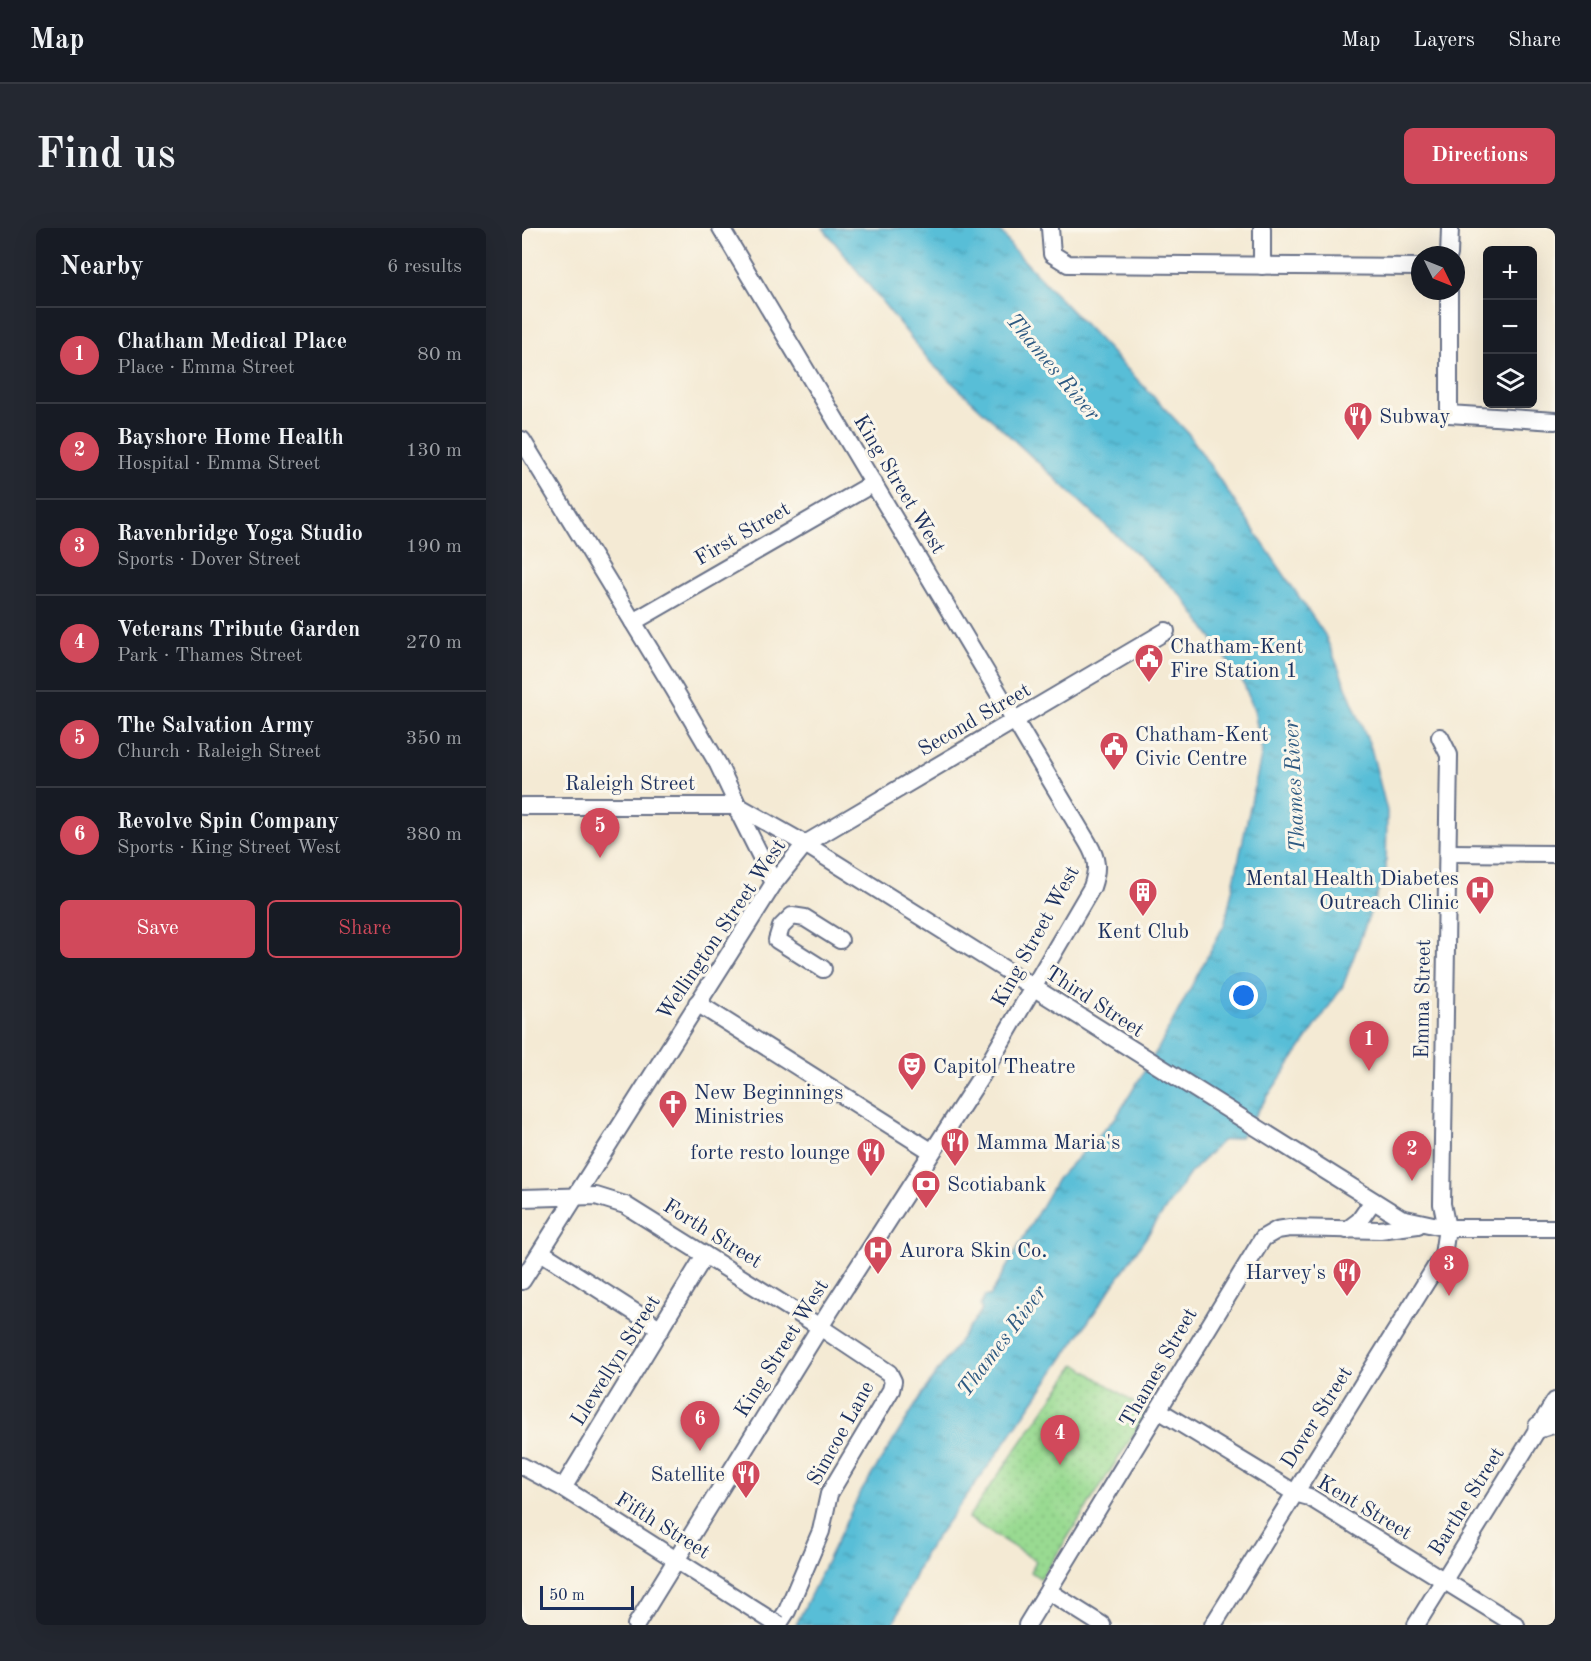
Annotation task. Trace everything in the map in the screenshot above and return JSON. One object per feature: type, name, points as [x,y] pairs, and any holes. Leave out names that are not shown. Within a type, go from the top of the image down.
[{"type":"street","name":"King Street West","points":[[636,1625],[820,1327],[931,1151],[982,1075],[1092,887],[1097,871],[1097,860],[721,228]]},
{"type":"street","points":[[1050,228],[1050,247],[1056,259],[1068,264],[1411,267]]},
{"type":"street","points":[[1262,228],[1262,266]]},
{"type":"street","points":[[1449,246],[1450,228]]},
{"type":"street","points":[[1449,300],[1449,414],[1555,422]]},
{"type":"street","points":[[522,440],[718,764],[738,806],[739,813],[774,883]]},
{"type":"street","name":"First Street","points":[[633,622],[874,483]]},
{"type":"street","name":"Second Street","points":[[805,844],[1166,631]]},
{"type":"street","name":"Emma Street","points":[[1440,737],[1449,755],[1442,1204],[1447,1228]]},
{"type":"street","name":"Raleigh Street","points":[[522,806],[738,806]]},
{"type":"street","name":"Wellington Street West","points":[[522,1281],[774,883],[805,844],[738,806]]},
{"type":"street","name":"Third Street","points":[[805,844],[1373,1202],[1401,1218],[1425,1224]]},
{"type":"street","points":[[1448,854],[1555,854]]},
{"type":"street","points":[[823,969],[777,940],[781,927],[792,916],[805,918],[840,940]]},
{"type":"street","points":[[697,1003],[931,1151]]},
{"type":"street","name":"Forth Street","points":[[522,1198],[596,1196],[625,1204],[820,1327]]},
{"type":"street","points":[[1347,1230],[1359,1221],[1373,1202]]},
{"type":"street","points":[[1425,1224],[1447,1228],[1555,1228]]},
{"type":"street","name":"Thames Street","points":[[1027,1625],[1160,1411],[1217,1310],[1263,1238],[1277,1230],[1290,1228],[1380,1230],[1425,1224]]},
{"type":"street","name":"Dover Street","points":[[1213,1625],[1443,1255],[1447,1228]]},
{"type":"street","points":[[541,1252],[661,1329]]},
{"type":"street","name":"Llewellyn Street","points":[[562,1488],[705,1255]]},
{"type":"street","name":"Simcoe Lane","points":[[776,1624],[787,1611],[821,1531],[829,1494],[893,1386],[892,1377],[886,1370],[820,1327]]},
{"type":"street","name":"Barthe Street","points":[[1416,1625],[1443,1580],[1547,1425],[1555,1401]]},
{"type":"street","name":"Kent Street","points":[[1160,1411],[1295,1493],[1309,1497],[1516,1625]]},
{"type":"street","name":"Fifth Street","points":[[522,1466],[562,1488],[776,1624]]},
{"type":"street","points":[[1048,1591],[1102,1625]]},
{"type":"green space","points":[[1076,1364],[1148,1412],[1041,1579],[1031,1572],[1036,1561],[968,1518]]},
{"type":"water","name":"Thames River","points":[[823,228],[999,228],[1013,249],[1188,433],[1325,635],[1371,748],[1387,811],[1386,870],[1343,986],[1240,1137],[1222,1141],[1191,1172],[997,1454],[925,1553],[893,1625],[796,1625],[859,1495],[930,1382],[982,1310],[980,1306],[985,1296],[990,1296],[1057,1179],[1117,1116],[1159,1047],[1225,923],[1262,752],[1254,710],[1243,682],[1182,596],[932,364]]},
{"type":"place","name":"Subway","points":[[1358,442]]},
{"type":"place","name":"Chatham-Kent Fire Station 1","points":[[1149,684]]},
{"type":"place","name":"Chatham-Kent Civic Centre","points":[[1114,772]]},
{"type":"place","name":"The Salvation Army","points":[[600,858]]},
{"type":"place","name":"Mental Health Diabetes Outreach Clinic","points":[[1480,916]]},
{"type":"place","name":"Kent Club","points":[[1143,918]]},
{"type":"place","name":"Chatham Medical Place","points":[[1369,1071]]},
{"type":"place","name":"Capitol Theatre","points":[[912,1092]]},
{"type":"place","name":"New Beginnings Ministries","points":[[673,1130]]},
{"type":"place","name":"Mamma Maria's","points":[[955,1168]]},
{"type":"place","name":"forte resto lounge","points":[[871,1178]]},
{"type":"place","name":"Bayshore Home Health","points":[[1412,1181]]},
{"type":"place","name":"Scotiabank","points":[[926,1210]]},
{"type":"place","name":"Aurora Skin Co.","points":[[878,1276]]},
{"type":"place","name":"Ravenbridge Yoga Studio","points":[[1449,1296]]},
{"type":"place","name":"Harvey's","points":[[1347,1298]]},
{"type":"place","name":"Revolve Spin Company","points":[[700,1451]]},
{"type":"place","name":"Veterans Tribute Garden","points":[[1060,1465]]},
{"type":"place","name":"Satellite","points":[[746,1500]]}]
